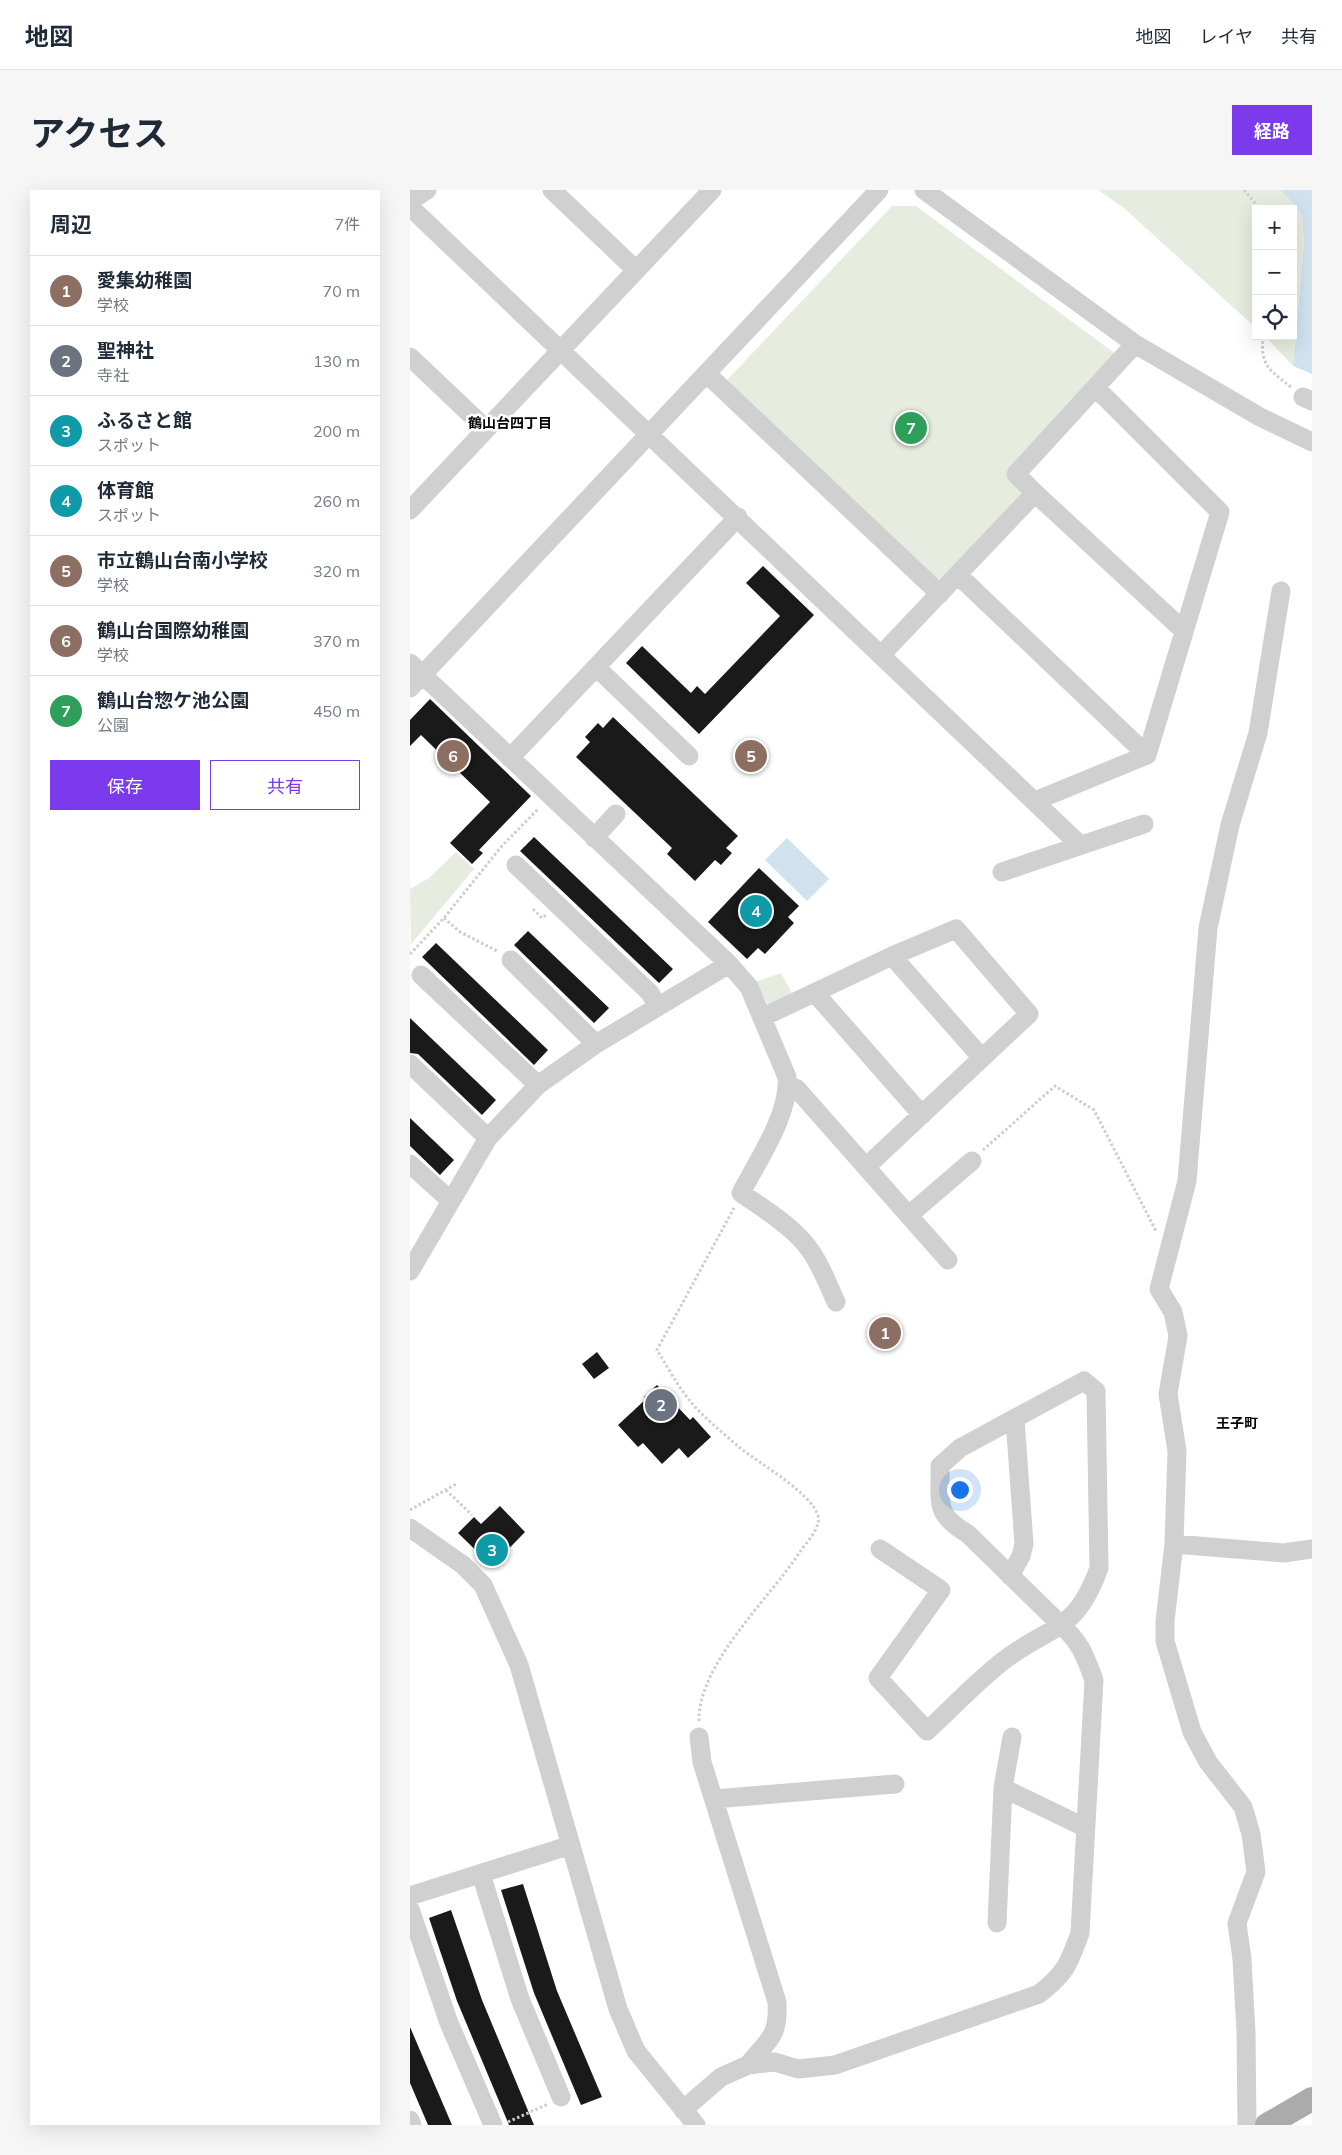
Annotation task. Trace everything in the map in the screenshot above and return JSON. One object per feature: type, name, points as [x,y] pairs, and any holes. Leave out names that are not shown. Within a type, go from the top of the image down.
[{"type":"main road","points":[[1273,2122],[1312,2099]]},
{"type":"street","points":[[410,200],[426,190]]},
{"type":"street","points":[[552,190],[636,270]]},
{"type":"street","points":[[410,510],[710,190]]},
{"type":"street","points":[[836,1302],[816,1261],[800,1238],[778,1218],[741,1193],[785,1104],[788,1085],[787,1077],[749,987],[729,964],[510,758],[414,675],[650,434],[879,190]]},
{"type":"street","points":[[924,190],[1135,344],[1260,417],[1312,442]]},
{"type":"street","points":[[410,207],[562,349],[1080,845]]},
{"type":"street","points":[[1135,344],[1097,389],[1016,474],[1183,630]]},
{"type":"street","points":[[410,357],[486,429]]},
{"type":"street","points":[[707,374],[940,594]]},
{"type":"street","points":[[1097,389],[1220,512],[1147,755]]},
{"type":"street","points":[[882,654],[1035,492]]},
{"type":"street","points":[[510,758],[738,517]]},
{"type":"street","points":[[958,575],[1147,755]]},
{"type":"street","points":[[1247,2125],[1246,2033],[1238,1923],[1256,1872],[1250,1834],[1243,1807],[1208,1762],[1192,1732],[1165,1640],[1164,1621],[1174,1544],[1177,1451],[1168,1394],[1178,1336],[1172,1312],[1159,1289],[1187,1180],[1208,928],[1230,825],[1258,733],[1281,591]]},
{"type":"street","points":[[596,667],[689,756]]},
{"type":"street","points":[[1035,801],[1147,755]]},
{"type":"street","points":[[594,838],[616,814]]},
{"type":"street","points":[[1002,872],[1144,824]]},
{"type":"street","points":[[516,864],[650,993],[658,1007]]},
{"type":"street","points":[[763,1017],[892,956],[956,929],[1029,1014],[866,1167]]},
{"type":"street","points":[[892,956],[982,1058]]},
{"type":"street","points":[[511,960],[596,1044]]},
{"type":"street","points":[[411,1265],[488,1138],[538,1085],[596,1044],[729,964]]},
{"type":"street","points":[[421,975],[538,1085]]},
{"type":"street","points":[[815,993],[922,1114]]},
{"type":"street","points":[[410,1064],[488,1138]]},
{"type":"street","points":[[788,1085],[797,1089],[948,1260]]},
{"type":"street","points":[[909,1215],[972,1161]]},
{"type":"street","points":[[410,1164],[451,1201]]},
{"type":"street","points":[[683,2110],[721,2077],[748,2065],[775,2062],[798,2069],[835,2065],[1039,1994],[1059,1979],[1071,1957],[1080,1933],[1084,1827],[1094,1711],[1094,1680],[1084,1650],[1062,1626],[968,1534],[950,1523],[942,1512],[940,1466],[960,1448],[1084,1381],[1096,1391],[1099,1568],[1091,1590],[1079,1610],[1062,1626],[1004,1660],[927,1731],[878,1678],[941,1590],[880,1550]]},
{"type":"street","points":[[1010,1576],[1021,1556],[1024,1544],[1015,1419]]},
{"type":"street","points":[[410,1528],[463,1565],[483,1585],[519,1665],[618,2009],[636,2051],[696,2125]]},
{"type":"street","points":[[1174,1544],[1284,1553],[1312,1548]]},
{"type":"street","points":[[699,1737],[702,1762],[777,2002],[778,2023],[772,2037],[748,2065]]},
{"type":"street","points":[[997,1923],[1003,1788],[1012,1737]]},
{"type":"street","points":[[714,1799],[895,1784]]},
{"type":"street","points":[[1003,1788],[1084,1827]]},
{"type":"street","points":[[410,1896],[571,1844]]},
{"type":"street","points":[[481,1874],[520,1999],[562,2097]]},
{"type":"street","points":[[410,1909],[448,2023],[493,2125]]},
{"type":"street","points":[[410,2120],[412,2125]]},
{"type":"path","points":[[1244,190],[1257,205]]},
{"type":"path","points":[[1263,340],[1262,348],[1266,367],[1307,399]]},
{"type":"path","points":[[410,954],[444,918],[501,846],[544,805]]},
{"type":"path","points":[[444,918],[460,932],[493,947],[511,960]]},
{"type":"path","points":[[972,1161],[1055,1086],[1094,1110],[1159,1236]]},
{"type":"path","points":[[699,1737],[699,1706],[708,1678],[754,1612],[792,1563],[818,1523],[818,1512],[811,1503],[786,1480],[740,1448],[690,1401],[657,1350],[741,1193]]},
{"type":"path","points":[[410,1510],[458,1483]]},
{"type":"path","points":[[446,1490],[472,1514]]},
{"type":"path","points":[[501,2125],[562,2097]]},
{"type":"shaded area","points":[[1098,190],[1280,190],[1295,205],[1252,205],[1252,324],[1124,208]]},
{"type":"shaded area","points":[[892,206],[916,206],[1117,355],[1007,473],[1021,486],[1021,497],[944,578],[935,579],[725,382]]},
{"type":"shaded area","points":[[1297,208],[1302,217],[1304,242],[1297,321]]},
{"type":"shaded area","points":[[1269,340],[1295,340],[1293,366]]},
{"type":"shaded area","points":[[456,852],[474,869],[411,944],[410,889],[429,878]]},
{"type":"shaded area","points":[[781,973],[793,995],[769,1007],[756,982]]},
{"type":"water","points":[[1280,190],[1312,190],[1312,374],[1293,366],[1295,340],[1297,340],[1304,242],[1302,217],[1297,205]]},
{"type":"water","points":[[787,838],[829,879],[807,901],[765,860]]},
{"type":"building","points":[[763,566],[814,615],[699,734],[626,663],[642,646],[691,693],[697,686],[705,694],[780,616],[746,583]]},
{"type":"building","points":[[430,699],[531,796],[479,850],[483,853],[472,864],[450,843],[490,802],[421,735],[410,746],[410,720]]},
{"type":"building","points":[[613,717],[738,836],[726,848],[732,853],[721,865],[715,860],[695,881],[667,854],[672,848],[576,757],[590,742],[585,737],[598,723],[603,728]]},
{"type":"building","points":[[534,837],[673,969],[659,983],[520,851]]},
{"type":"building","points":[[759,868],[799,906],[788,917],[794,923],[765,954],[758,948],[747,959],[708,922]]},
{"type":"building","points":[[528,931],[609,1008],[594,1023],[514,945]]},
{"type":"building","points":[[436,943],[548,1050],[534,1065],[422,957]]},
{"type":"building","points":[[410,1018],[496,1100],[482,1115],[418,1054],[410,1053]]},
{"type":"building","points":[[410,1118],[454,1160],[440,1175],[410,1146]]},
{"type":"building","points":[[597,1352],[609,1368],[594,1379],[582,1364]]},
{"type":"building","points":[[657,1385],[690,1420],[693,1417],[711,1437],[688,1458],[679,1448],[662,1464],[643,1443],[638,1447],[618,1425],[646,1399],[644,1397]]},
{"type":"building","points":[[500,1506],[525,1532],[492,1566],[458,1533],[474,1517],[481,1524]]},
{"type":"building","points":[[523,1884],[557,1991],[602,2097],[581,2105],[534,1993],[501,1890]]},
{"type":"building","points":[[451,1910],[482,2000],[534,2125],[509,2125],[457,2001],[429,1918]]},
{"type":"building","points":[[410,2027],[452,2125],[428,2125],[410,2083]]},
{"type":"place","name":"鶴山台惣ケ池公園","points":[[911,428]]},
{"type":"place","name":"鶴山台国際幼稚園","points":[[453,756]]},
{"type":"place","name":"市立鶴山台南小学校","points":[[751,756]]},
{"type":"place","name":"体育館","points":[[756,911]]},
{"type":"place","name":"愛集幼稚園","points":[[885,1333]]},
{"type":"place","name":"聖神社","points":[[661,1405]]},
{"type":"place","name":"ふるさと館","points":[[492,1550]]},
{"type":"district","name":"鶴山台四丁目","points":[[510,423]]},
{"type":"district","name":"王子町","points":[[1237,1423]]}]
